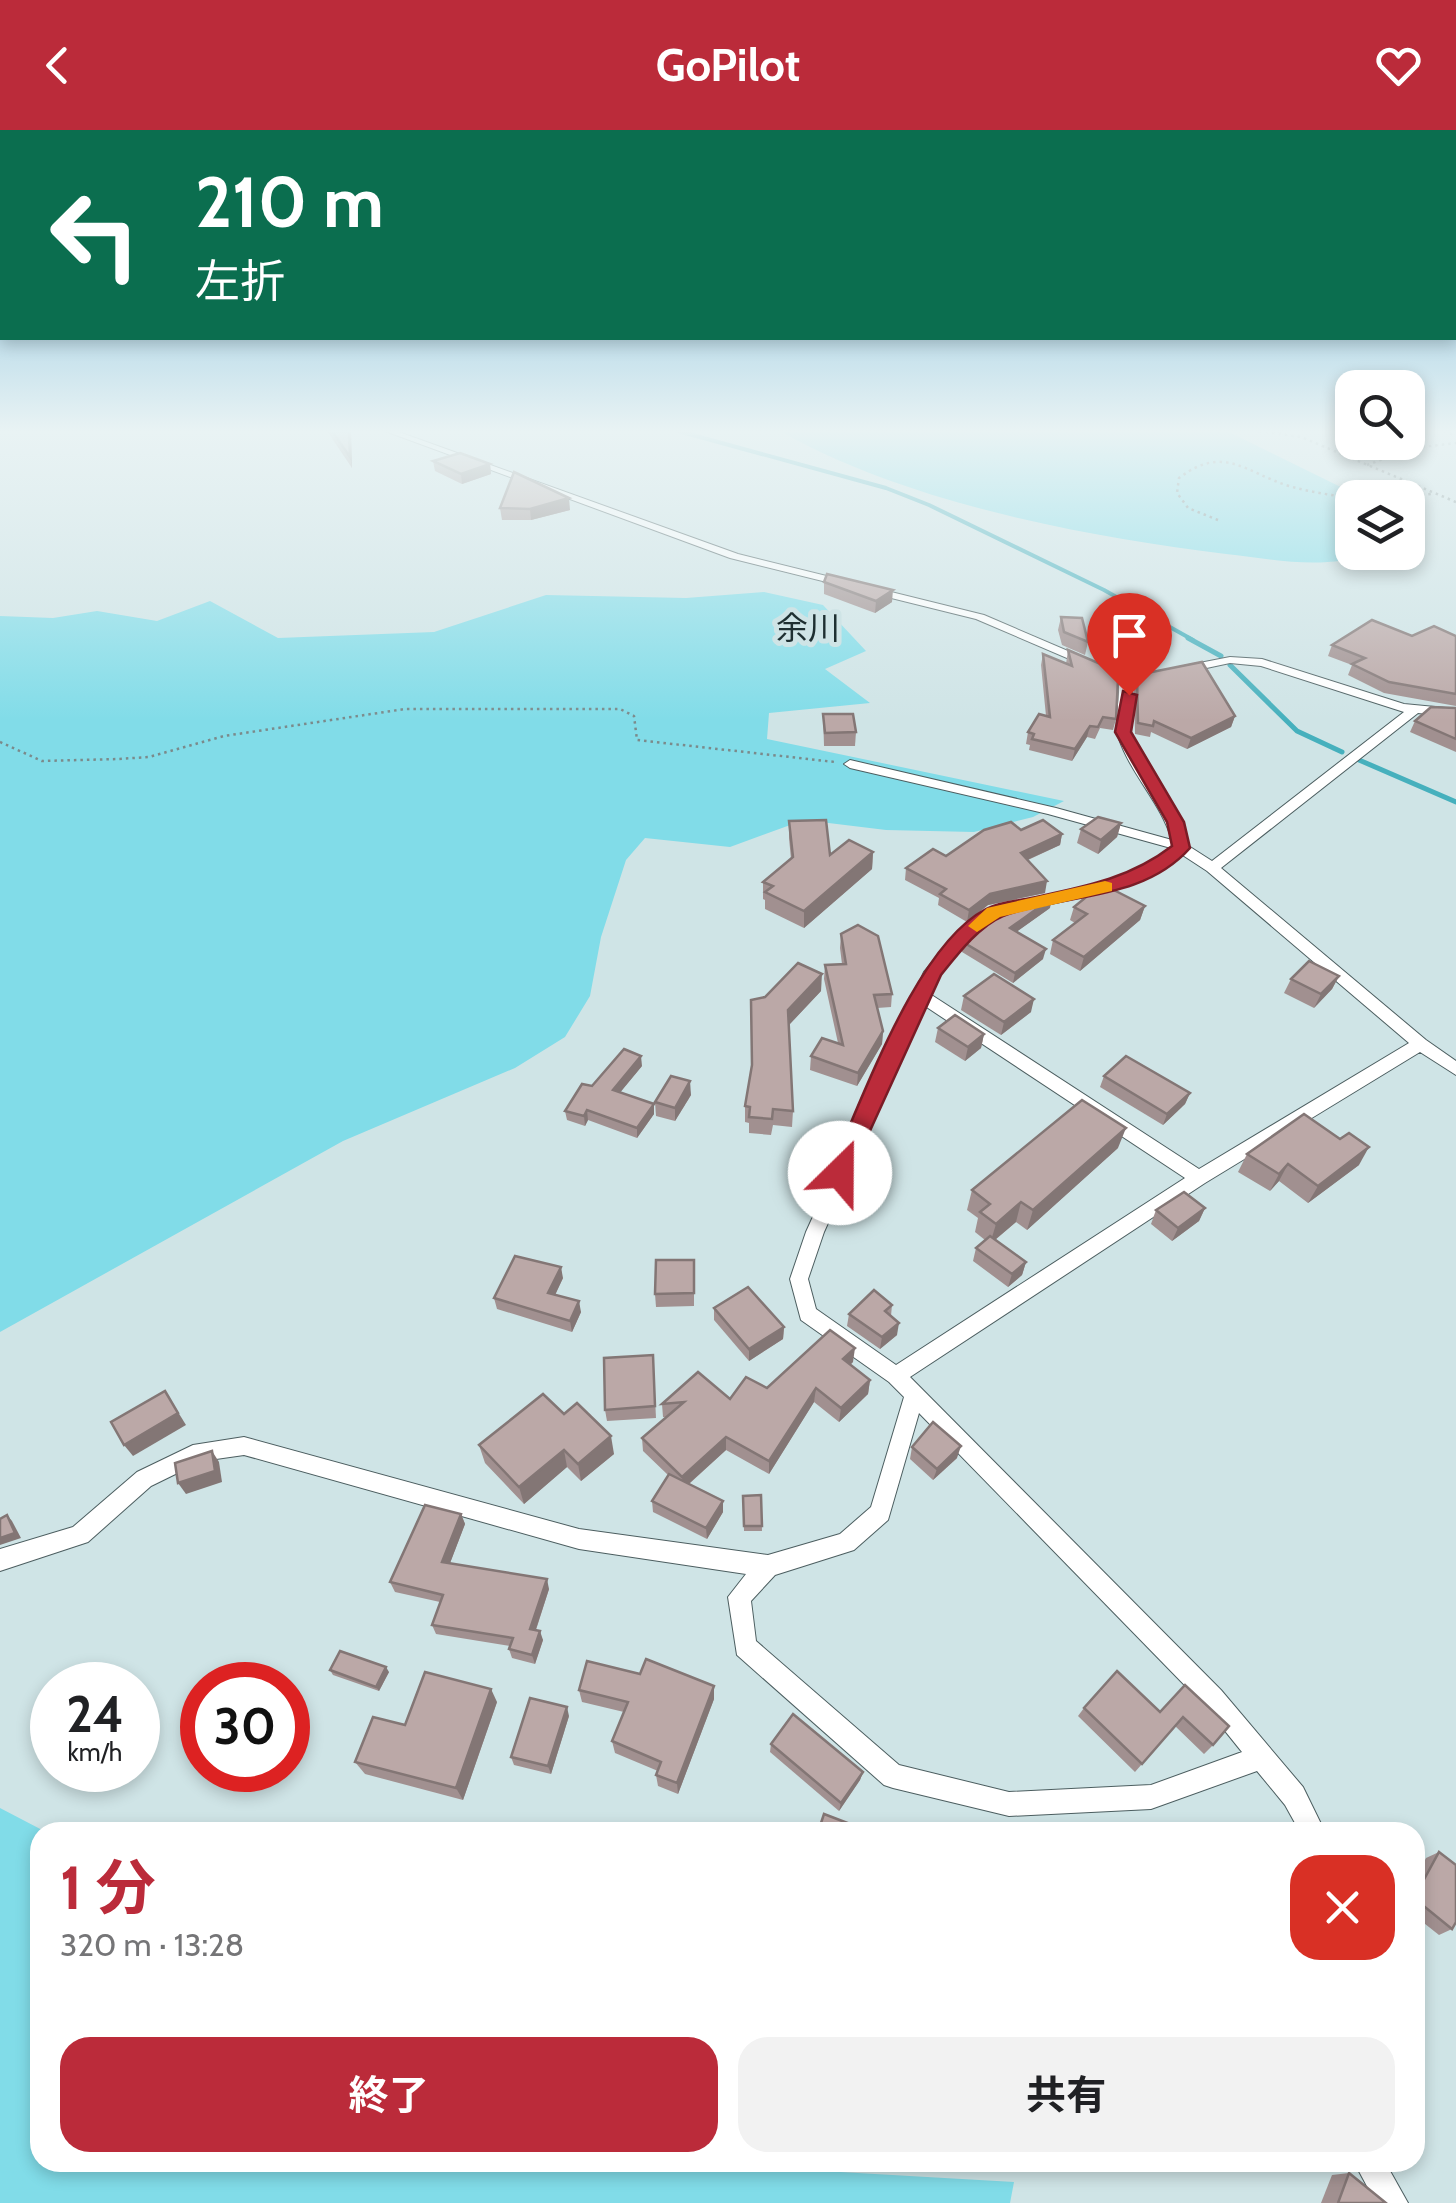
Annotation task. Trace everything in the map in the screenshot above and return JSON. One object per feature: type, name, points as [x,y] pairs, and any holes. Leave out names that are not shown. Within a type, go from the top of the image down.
[{"type":"street","points":[[657,528],[734,556],[980,617],[1124,681],[1141,677]]},
{"type":"street","points":[[1176,670],[1230,660],[1262,662],[1414,710],[1456,713]]},
{"type":"street","points":[[1124,681],[1129,695],[1123,732],[1176,822],[1181,848]]},
{"type":"street","points":[[1212,868],[1414,710]]},
{"type":"street","points":[[850,764],[1034,806],[1181,848],[1212,868],[1420,1044],[1456,1069]]},
{"type":"street","points":[[1181,848],[1153,869],[1117,885],[994,912],[956,943],[932,972],[878,1084],[799,1280],[808,1314],[896,1376],[915,1394],[1213,1698],[1294,1796],[1308,1822]]},
{"type":"street","points":[[920,996],[1199,1178]]},
{"type":"street","points":[[896,1376],[1199,1178],[1420,1044]]},
{"type":"street","points":[[0,1560],[80,1534],[144,1479],[200,1452],[244,1446],[578,1538],[768,1566],[846,1544],[880,1512],[915,1394]]},
{"type":"street","points":[[768,1566],[739,1597],[745,1647],[893,1776],[1009,1804],[1151,1797],[1262,1757]]},
{"type":"street","points":[[1374,2172],[1393,2203]]},
{"type":"path","points":[[0,742],[42,762],[149,757],[224,736],[405,709],[517,705],[620,708],[634,716],[636,740],[850,764]]},
{"type":"shaded area","points":[[1064,528],[1335,528],[1335,561],[1280,561]]},
{"type":"shaded area","points":[[764,592],[823,605],[866,651],[825,669],[870,703],[769,713],[767,739],[1064,801],[1033,817],[974,832],[886,830],[804,820],[730,847],[645,838],[626,860],[601,937],[590,996],[565,1037],[515,1068],[343,1141],[0,1332],[0,616],[53,618],[97,611],[157,621],[210,601],[278,638],[434,632],[546,595],[686,598]]},
{"type":"shaded area","points":[[0,1808],[30,1824],[30,2172],[841,2172],[1014,2182],[1010,2203],[0,2203]]},
{"type":"building","points":[[827,574],[893,590],[876,601],[824,582]]},
{"type":"building","points":[[1061,617],[1082,618],[1088,642],[1064,632]]},
{"type":"building","points":[[1372,620],[1412,636],[1434,626],[1456,636],[1456,694],[1389,682],[1352,664],[1365,658],[1332,645]]},
{"type":"building","points":[[1068,650],[1103,665],[1118,679],[1116,719],[1103,717],[1098,727],[1090,726],[1075,749],[1032,739],[1034,734],[1028,732],[1039,714],[1050,717],[1043,654],[1072,666]]},
{"type":"building","points":[[1202,662],[1235,716],[1191,738],[1154,721],[1153,726],[1138,723],[1137,675]]},
{"type":"building","points":[[1431,707],[1456,708],[1456,739],[1415,721]]},
{"type":"building","points":[[823,714],[853,714],[856,732],[825,733]]},
{"type":"building","points":[[1098,817],[1121,823],[1101,840],[1081,829]]},
{"type":"building","points":[[826,820],[830,855],[849,840],[873,852],[804,911],[765,892],[773,886],[763,882],[793,857],[789,821]]},
{"type":"building","points":[[1043,820],[1062,834],[1021,853],[1047,881],[990,894],[969,910],[940,894],[946,889],[906,868],[933,849],[946,856],[984,830],[1011,822],[1021,830]]},
{"type":"building","points":[[1102,884],[1145,906],[1084,957],[1053,940],[1087,914],[1074,907]]},
{"type":"building","points":[[1052,898],[1010,928],[1046,949],[1015,973],[963,942],[1005,908]]},
{"type":"building","points":[[858,925],[878,936],[892,994],[874,995],[883,1031],[858,1073],[811,1056],[822,1038],[843,1045],[825,965],[846,964],[841,934]]},
{"type":"building","points":[[1309,961],[1339,976],[1321,994],[1291,979]]},
{"type":"building","points":[[798,963],[822,974],[788,1010],[793,1111],[773,1109],[772,1119],[749,1117],[750,1107],[745,1106],[752,1065],[751,1000],[765,997]]},
{"type":"building","points":[[994,974],[1034,999],[1004,1022],[964,996]]},
{"type":"building","points":[[955,1015],[984,1034],[968,1047],[938,1028]]},
{"type":"building","points":[[624,1049],[641,1056],[613,1090],[654,1104],[637,1128],[587,1110],[584,1116],[565,1111],[582,1084],[592,1086]]},
{"type":"building","points":[[1126,1056],[1190,1093],[1167,1114],[1104,1076]]},
{"type":"building","points":[[671,1076],[690,1081],[675,1108],[655,1102]]},
{"type":"building","points":[[1082,1100],[1126,1128],[1033,1210],[1021,1202],[996,1224],[980,1212],[990,1204],[972,1190]]},
{"type":"building","points":[[1304,1114],[1340,1139],[1349,1133],[1369,1147],[1318,1186],[1288,1164],[1279,1174],[1247,1154]]},
{"type":"building","points":[[1184,1192],[1205,1208],[1178,1228],[1156,1210]]},
{"type":"building","points":[[990,1236],[1026,1262],[1012,1274],[976,1248]]},
{"type":"building","points":[[515,1256],[561,1267],[548,1293],[579,1301],[570,1321],[494,1298]]},
{"type":"building","points":[[656,1260],[694,1260],[694,1293],[655,1294]]},
{"type":"building","points":[[748,1287],[784,1327],[749,1349],[714,1308]]},
{"type":"building","points":[[874,1290],[892,1305],[885,1311],[899,1323],[882,1337],[849,1314]]},
{"type":"building","points":[[830,1330],[855,1348],[843,1359],[870,1380],[841,1408],[816,1388],[769,1461],[726,1437],[682,1477],[642,1438],[684,1402],[662,1404],[698,1372],[730,1399],[746,1377],[767,1388]]},
{"type":"building","points":[[653,1355],[655,1406],[605,1410],[604,1358]]},
{"type":"building","points":[[165,1391],[178,1413],[124,1445],[111,1422]]},
{"type":"building","points":[[543,1394],[564,1414],[577,1403],[611,1436],[578,1464],[564,1450],[519,1487],[479,1445]]},
{"type":"building","points":[[933,1422],[961,1446],[937,1469],[912,1447]]},
{"type":"building","points":[[212,1451],[215,1471],[178,1483],[175,1463]]},
{"type":"building","points":[[669,1474],[723,1501],[706,1528],[652,1501]]},
{"type":"building","points":[[761,1495],[762,1526],[744,1526],[743,1496]]},
{"type":"building","points":[[425,1505],[461,1514],[442,1562],[547,1579],[530,1629],[540,1631],[532,1655],[509,1649],[513,1638],[432,1625],[443,1595],[390,1582]]},
{"type":"building","points":[[7,1515],[15,1533],[0,1538],[0,1519]]},
{"type":"building","points":[[340,1651],[386,1667],[376,1687],[330,1670]]},
{"type":"building","points":[[646,1659],[714,1686],[677,1783],[656,1775],[661,1762],[612,1741],[628,1702],[579,1690],[587,1661],[640,1674]]},
{"type":"building","points":[[1117,1671],[1160,1712],[1185,1685],[1229,1726],[1213,1745],[1183,1717],[1142,1764],[1084,1708]]},
{"type":"building","points":[[425,1672],[491,1689],[456,1788],[355,1762],[373,1717],[405,1725]]},
{"type":"building","points":[[530,1698],[567,1707],[548,1766],[511,1757]]},
{"type":"building","points":[[793,1714],[863,1772],[841,1803],[771,1744]]},
{"type":"building","points":[[824,1814],[845,1822],[821,1822]]},
{"type":"building","points":[[1439,1852],[1456,1865],[1456,1922],[1452,1929],[1425,1907],[1425,1878]]},
{"type":"building","points":[[1349,2173],[1386,2203],[1338,2203]]},
{"type":"waterway","points":[[976,528],[1104,590],[1193,640]]},
{"type":"waterway","points":[[1188,638],[1221,656]]},
{"type":"waterway","points":[[1230,665],[1297,731],[1342,752]]},
{"type":"waterway","points":[[1359,760],[1456,802]]},
{"type":"slow traffic","points":[[977,926],[994,912],[1105,887]]},
{"type":"district","name":"余川","points":[[808,627]]},
{"type":"route","points":[[840,1173],[932,972],[956,943],[994,912],[1117,885],[1153,869],[1181,848],[1176,822],[1123,732],[1129,695]]}]
